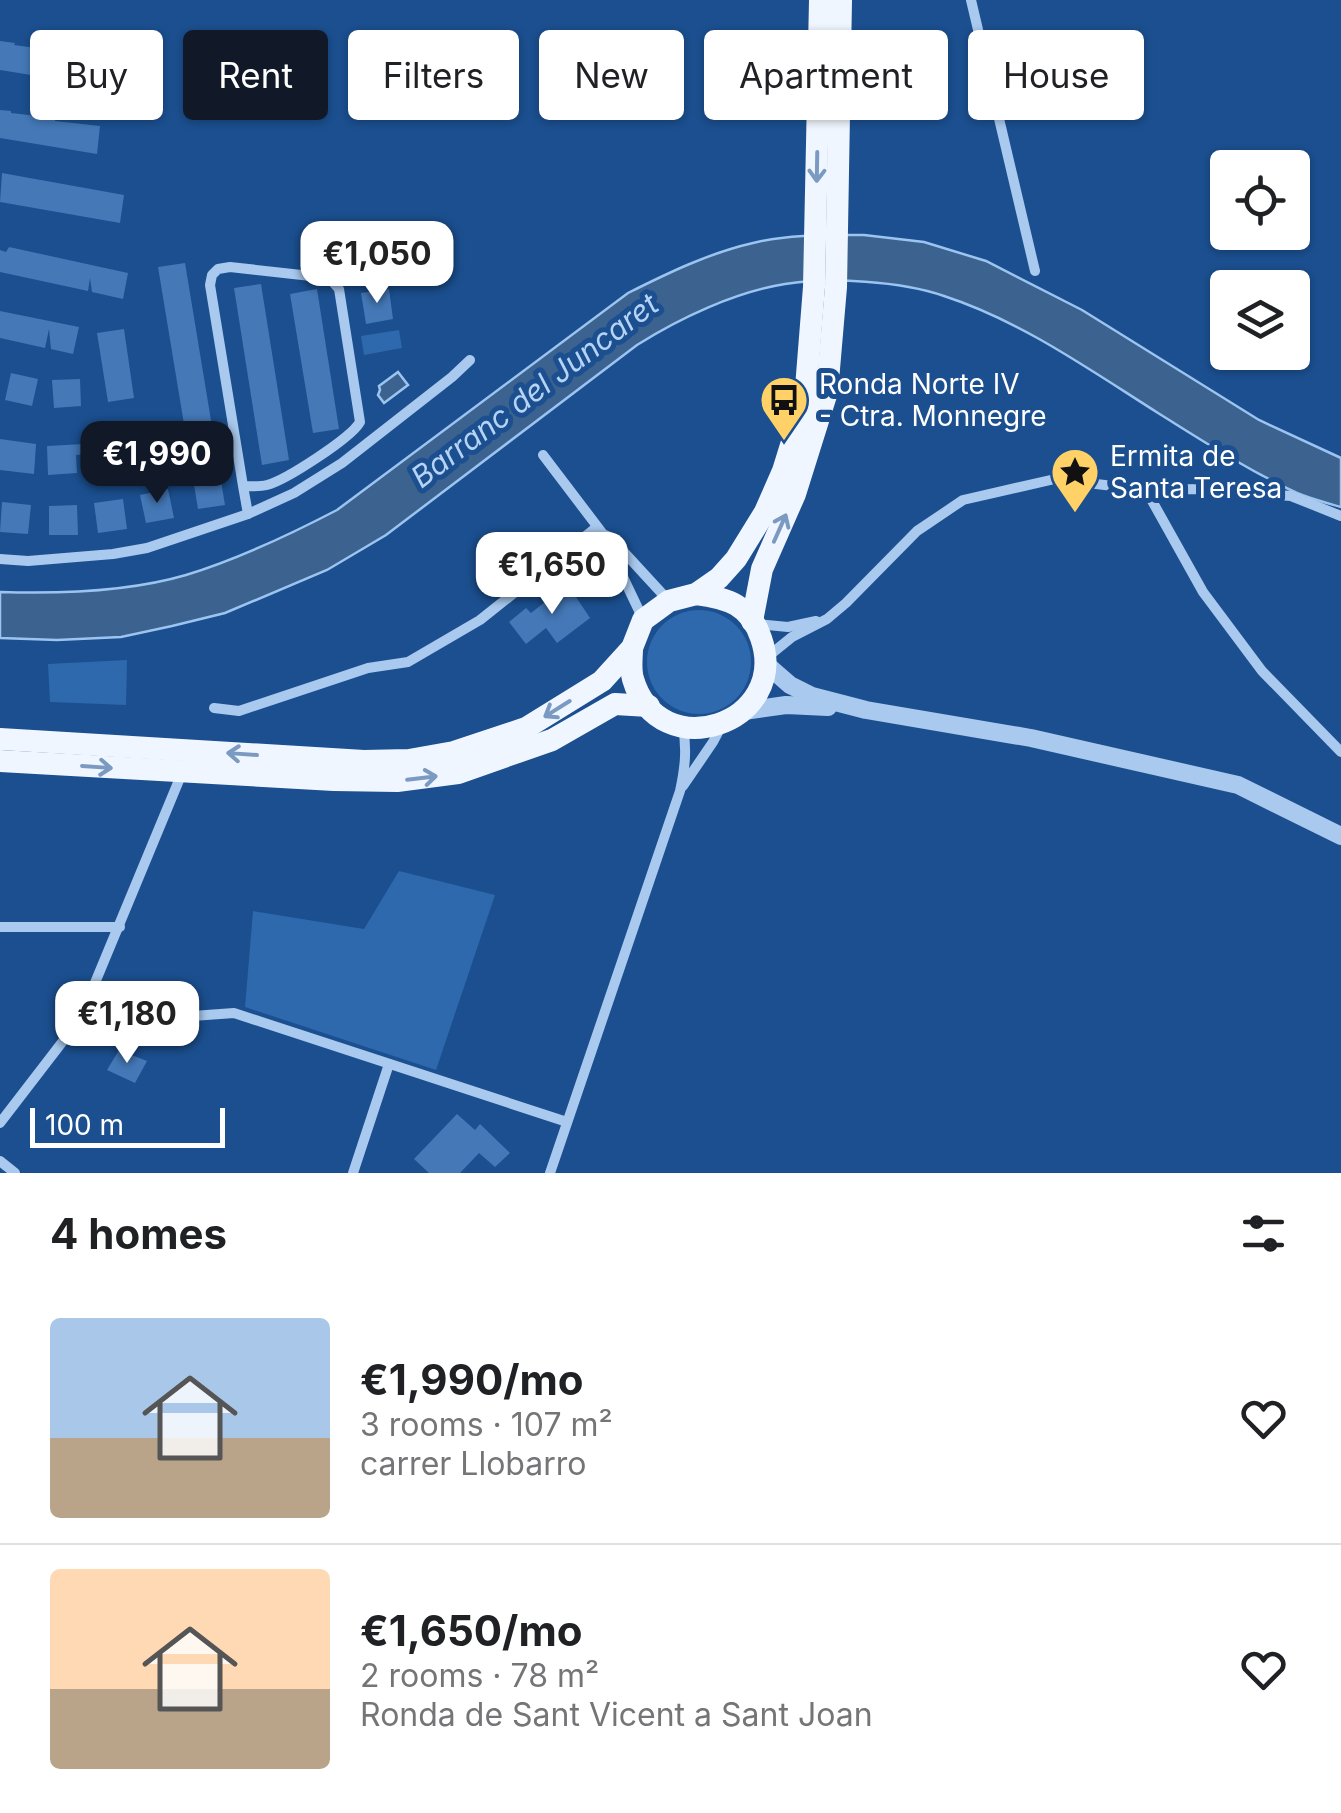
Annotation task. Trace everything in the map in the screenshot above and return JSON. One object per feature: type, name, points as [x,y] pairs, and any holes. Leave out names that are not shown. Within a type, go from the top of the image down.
[{"type":"main road","points":[[754,622],[762,569],[795,494],[826,392],[825,287],[816,213],[820,0]]},
{"type":"main road","points":[[696,594],[719,578],[736,559],[765,512],[783,471],[804,400],[838,196],[841,0]]},
{"type":"main road","points":[[0,738],[364,761],[409,760],[454,752],[526,728],[602,681],[632,648],[643,620],[669,600],[696,594],[740,606],[754,622],[766,662],[762,684],[744,711],[722,725],[683,727],[658,716],[640,697],[632,675],[632,648]]},
{"type":"main road","points":[[0,761],[397,781],[458,773],[552,740],[615,704],[649,706]]},
{"type":"street","points":[[971,0],[1035,271]]},
{"type":"street","points":[[243,486],[263,486],[288,476],[350,434],[360,422],[339,289],[330,278],[230,267],[218,268],[212,275],[210,285],[243,486],[248,514]]},
{"type":"street","points":[[0,559],[28,562],[147,548],[248,514],[294,493],[342,463],[470,360]]},
{"type":"street","points":[[543,455],[600,530],[643,620]]},
{"type":"street","points":[[1341,516],[1290,496],[1200,489],[1146,490],[1055,479],[963,500],[918,531],[846,603],[792,638],[766,662],[790,685],[812,696],[866,710],[1031,738],[1238,785],[1341,836]]},
{"type":"street","points":[[1146,490],[1203,592],[1262,672],[1341,752]]},
{"type":"street","points":[[600,530],[669,600]]},
{"type":"street","points":[[214,708],[240,711],[368,668],[408,662],[480,620],[600,530]]},
{"type":"street","points":[[754,622],[788,626],[827,618]]},
{"type":"street","points":[[744,711],[786,705],[866,710]]},
{"type":"street","points":[[680,791],[722,725]]},
{"type":"street","points":[[550,1173],[680,791],[686,766],[683,727]]},
{"type":"street","points":[[0,1123],[80,1019],[182,772]]},
{"type":"street","points":[[0,927],[120,927]]},
{"type":"street","points":[[80,1019],[96,1023],[234,1013],[567,1122]]},
{"type":"street","points":[[353,1173],[388,1064]]},
{"type":"street","points":[[0,1160],[16,1173]]},
{"type":"shaded area","points":[[399,330],[402,348],[364,355],[361,336]]},
{"type":"shaded area","points":[[699,610],[719,614],[736,625],[747,642],[751,662],[747,682],[736,699],[719,710],[699,714],[679,710],[662,699],[651,682],[647,662],[651,642],[662,625],[679,614]]},
{"type":"shaded area","points":[[127,660],[126,705],[50,702],[48,664]]},
{"type":"shaded area","points":[[399,871],[495,895],[436,1070],[245,1007],[253,911],[364,929]]},
{"type":"water","name":"Barranc del Juncaret","points":[[864,235],[924,242],[986,261],[1082,310],[1259,420],[1341,458],[1341,507],[1302,495],[1261,475],[1054,348],[973,306],[927,291],[887,284],[803,282],[728,300],[637,345],[386,535],[327,570],[225,613],[121,637],[0,638],[0,592],[94,591],[164,581],[244,554],[337,510],[628,293],[658,278],[721,252],[767,240]]},
{"type":"water","points":[[398,372],[408,385],[384,403],[378,395],[379,386]]},
{"type":"building","points":[[0,41],[30,47],[30,75],[0,70]]},
{"type":"building","points":[[0,110],[30,115],[30,120],[100,126],[97,154],[0,138]]},
{"type":"building","points":[[2,173],[124,195],[120,223],[0,202]]},
{"type":"building","points":[[9,247],[128,273],[123,299],[92,292],[90,278],[88,291],[0,272],[0,250],[6,252]]},
{"type":"building","points":[[185,263],[225,505],[198,509],[158,267]]},
{"type":"building","points":[[261,284],[289,460],[262,465],[234,288]]},
{"type":"building","points":[[317,289],[339,429],[313,433],[290,294]]},
{"type":"building","points":[[389,289],[393,319],[366,324],[361,293]]},
{"type":"building","points":[[0,311],[79,327],[73,354],[51,349],[49,329],[45,348],[0,338]]},
{"type":"building","points":[[124,329],[134,398],[108,402],[97,333]]},
{"type":"building","points":[[11,373],[38,379],[32,406],[5,400]]},
{"type":"building","points":[[80,379],[81,406],[54,408],[52,380]]},
{"type":"building","points":[[159,430],[164,459],[136,464],[132,456],[117,458],[118,467],[90,472],[88,454],[76,455],[77,473],[48,475],[47,446],[84,444]]},
{"type":"building","points":[[0,439],[36,444],[34,474],[0,470]]},
{"type":"building","points":[[168,489],[174,518],[146,523],[140,495]]},
{"type":"building","points":[[123,499],[127,529],[98,533],[94,503]]},
{"type":"building","points":[[2,502],[31,505],[28,534],[0,532]]},
{"type":"building","points":[[77,505],[78,535],[49,535],[49,506]]},
{"type":"building","points":[[569,583],[590,618],[557,643],[546,628],[526,644],[509,622],[526,608],[531,613]]},
{"type":"building","points":[[119,1050],[147,1061],[135,1083],[107,1070]]},
{"type":"building","points":[[457,1114],[475,1130],[480,1124],[510,1153],[495,1167],[479,1153],[460,1173],[429,1173],[414,1159]]},
{"type":"place","name":"Ronda Norte IV - Ctra. Monnegre","points":[[784,442]]},
{"type":"place","name":"Ermita de Santa Teresa","points":[[1075,514]]}]
